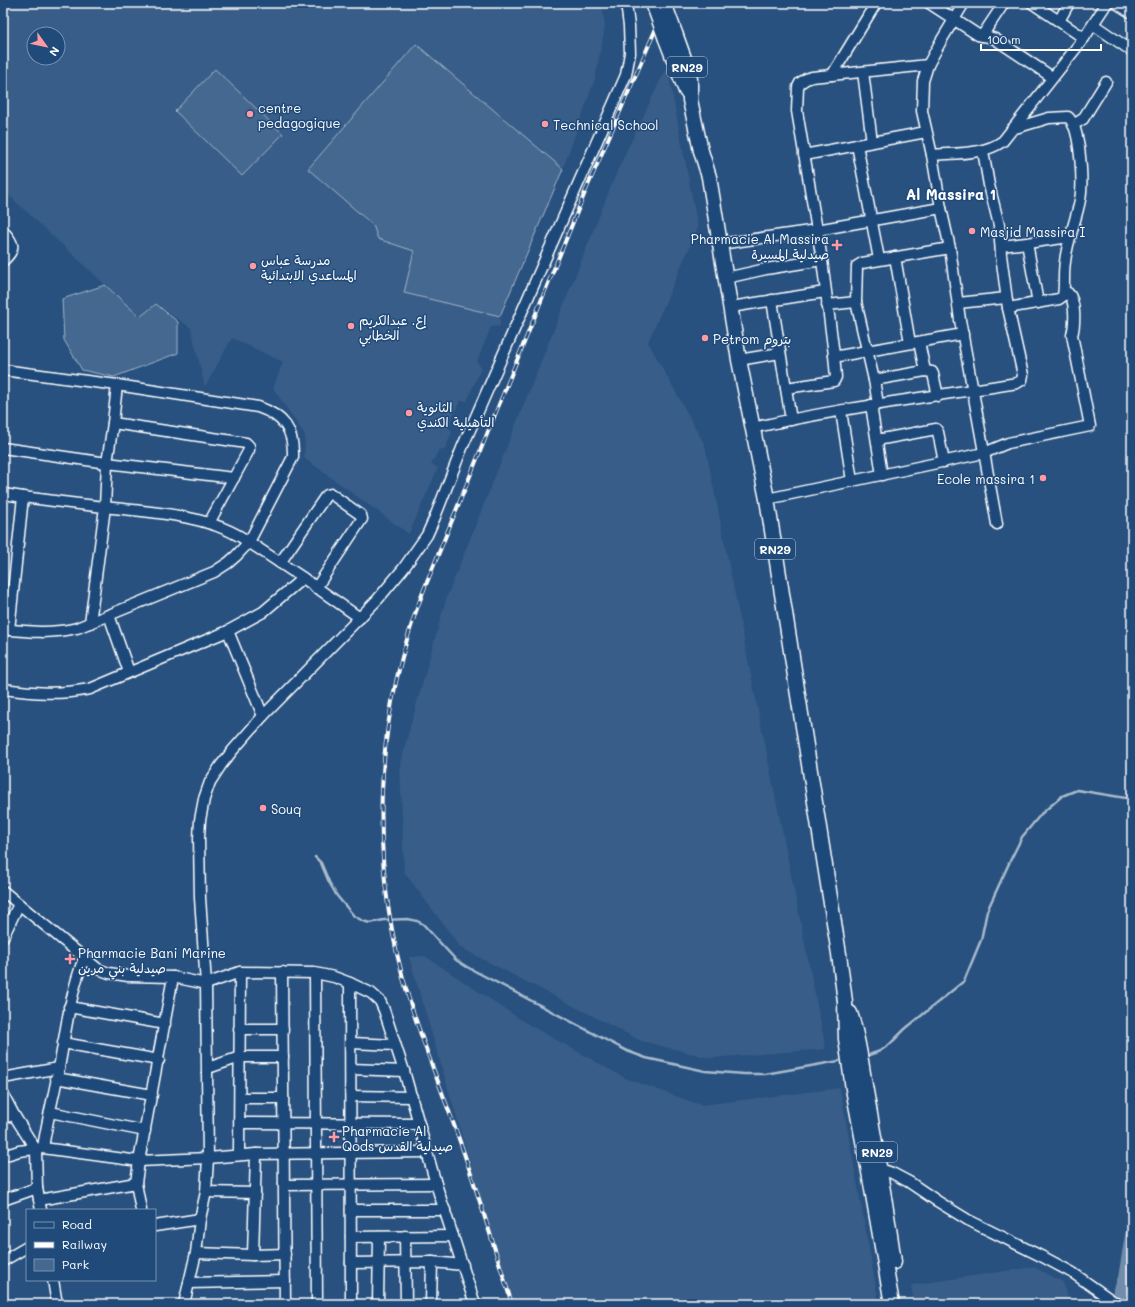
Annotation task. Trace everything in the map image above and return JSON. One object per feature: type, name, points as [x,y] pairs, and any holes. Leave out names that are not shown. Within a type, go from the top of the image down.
[{"type":"highway","name":"RN29","points":[[653,3],[671,38]]},
{"type":"highway","name":"RN29","points":[[664,3],[682,82],[690,100],[709,177],[739,360],[767,499],[845,1002],[846,1039],[853,1089],[875,1170],[896,1299]]},
{"type":"street","points":[[184,1304],[196,1253],[200,1219],[206,1192],[208,1158],[206,984],[200,898],[199,838],[200,820],[204,799],[210,782],[221,765],[263,716],[378,599],[408,564],[427,535],[462,448],[626,75],[630,53],[626,3]]},
{"type":"street","points":[[832,75],[876,3]]},
{"type":"street","points":[[929,3],[982,36],[989,36],[995,39],[1052,77]]},
{"type":"street","points":[[964,3],[928,65],[924,81],[922,111],[950,248],[963,334],[998,524]]},
{"type":"street","points":[[982,36],[1004,3]]},
{"type":"street","points":[[1032,3],[1084,38]]},
{"type":"street","points":[[1059,21],[1069,3]]},
{"type":"street","points":[[932,155],[983,151],[996,146],[1003,141],[1094,25],[1107,3]]},
{"type":"street","points":[[1116,3],[1132,13]]},
{"type":"street","points":[[1094,25],[1132,51]]},
{"type":"street","points":[[786,388],[834,381],[836,377],[822,260],[797,111],[798,87],[800,83],[812,77],[928,65]]},
{"type":"street","points":[[863,72],[872,142]]},
{"type":"street","points":[[1074,125],[1083,119],[1106,82]]},
{"type":"street","points":[[958,304],[1038,303],[1059,299],[1064,293],[1064,264],[1080,200],[1081,173],[1078,138],[1074,125],[1070,119],[1064,116],[1049,118],[1012,129]]},
{"type":"street","points":[[804,155],[926,132]]},
{"type":"street","points":[[857,145],[879,260]]},
{"type":"street","points":[[752,428],[875,405],[1020,382],[1023,378],[1007,303],[999,225],[989,185],[983,151]]},
{"type":"street","points":[[720,244],[817,230],[941,208]]},
{"type":"street","points":[[3,232],[10,240],[13,247],[11,253],[3,261]]},
{"type":"street","points":[[1000,246],[1070,237]]},
{"type":"street","points":[[1027,243],[1038,303]]},
{"type":"street","points":[[882,475],[876,440],[874,380],[866,351],[856,302],[857,266],[862,263],[950,248]]},
{"type":"street","points":[[894,257],[914,342],[925,371]]},
{"type":"street","points":[[726,278],[766,269],[822,260]]},
{"type":"street","points":[[731,306],[825,292]]},
{"type":"street","points":[[767,499],[984,453],[1008,443],[1090,426],[1072,336],[1075,324],[1072,297],[1068,293],[1064,293]]},
{"type":"street","points":[[772,300],[791,420]]},
{"type":"street","points":[[827,305],[856,302]]},
{"type":"street","points":[[834,355],[839,356],[963,334]]},
{"type":"street","points":[[739,360],[780,353]]},
{"type":"street","points":[[3,370],[117,385],[258,407],[271,411],[286,424],[293,444],[293,457],[248,542],[228,563],[214,572],[90,623],[59,632],[41,633],[6,630],[23,497]]},
{"type":"street","points":[[874,380],[925,371],[933,373],[938,396]]},
{"type":"street","points":[[90,623],[106,507],[107,463],[117,385]]},
{"type":"street","points":[[841,411],[852,481]]},
{"type":"street","points":[[113,423],[246,443],[249,446],[249,450],[209,523]]},
{"type":"street","points":[[876,440],[936,429],[938,432],[944,462]]},
{"type":"street","points":[[3,448],[107,463],[234,478]]},
{"type":"street","points":[[3,494],[149,512],[209,523],[231,531],[303,578],[360,618]]},
{"type":"street","points":[[280,563],[325,497],[331,494],[360,515],[362,519],[316,588]]},
{"type":"street","points":[[3,689],[34,693],[69,693],[90,689],[228,631],[263,612],[303,578]]},
{"type":"street","points":[[109,615],[129,672]]},
{"type":"street","points":[[228,631],[263,716]]},
{"type":"street","points":[[3,891],[98,969],[109,973],[128,976],[173,977],[206,984],[240,972],[315,973],[334,977],[371,993],[380,1001],[384,1010],[412,1097],[436,1184],[475,1304]]},
{"type":"street","points":[[3,936],[19,904]]},
{"type":"street","points":[[84,958],[76,979],[69,1007],[50,1112],[39,1149],[37,1188],[40,1205],[136,1183]]},
{"type":"street","points":[[239,1155],[240,972]]},
{"type":"street","points":[[282,972],[285,1304]]},
{"type":"street","points":[[315,973],[317,1304]]},
{"type":"street","points":[[141,1209],[136,1183],[139,1161],[159,1060],[173,977]]},
{"type":"street","points":[[350,983],[351,1304]]},
{"type":"street","points":[[69,1007],[164,1024]]},
{"type":"street","points":[[239,1029],[283,1029]]},
{"type":"street","points":[[63,1042],[159,1060]]},
{"type":"street","points":[[351,1043],[395,1045]]},
{"type":"street","points":[[208,1068],[240,1057],[283,1057]]},
{"type":"street","points":[[3,1078],[59,1068]]},
{"type":"street","points":[[351,1069],[404,1071]]},
{"type":"street","points":[[56,1078],[152,1095]]},
{"type":"street","points":[[3,1094],[14,1115],[39,1149]]},
{"type":"street","points":[[351,1096],[412,1097]]},
{"type":"street","points":[[240,1098],[283,1098]]},
{"type":"street","points":[[50,1112],[145,1131]]},
{"type":"street","points":[[3,1118],[14,1115]]},
{"type":"street","points":[[240,1123],[419,1124]]},
{"type":"street","points":[[3,1156],[19,1151],[39,1149],[139,1161],[256,1154],[427,1152]]},
{"type":"street","points":[[253,1255],[256,1154]]},
{"type":"street","points":[[875,1170],[892,1173],[909,1182],[968,1220],[1073,1273],[1117,1304]]},
{"type":"street","points":[[284,1185],[436,1184]]},
{"type":"street","points":[[3,1200],[37,1188]]},
{"type":"street","points":[[206,1192],[255,1193]]},
{"type":"street","points":[[351,1210],[445,1210]]},
{"type":"street","points":[[156,1226],[200,1219]]},
{"type":"street","points":[[405,1236],[406,1304]]},
{"type":"street","points":[[351,1237],[453,1236]]},
{"type":"street","points":[[378,1304],[379,1237]]},
{"type":"street","points":[[3,1261],[26,1248]]},
{"type":"street","points":[[196,1253],[253,1255],[285,1254]]},
{"type":"street","points":[[351,1263],[432,1262],[463,1265]]},
{"type":"street","points":[[431,1304],[432,1262]]},
{"type":"street","points":[[53,1281],[57,1304]]},
{"type":"street","points":[[190,1283],[285,1281]]},
{"type":"shaded area","name":"centre pedagogique","points":[[3,3],[602,3],[605,27],[595,79],[563,169],[500,316],[500,326],[491,327],[477,362],[481,368],[467,401],[460,401],[448,426],[452,432],[445,449],[439,450],[431,464],[438,468],[409,534],[304,458],[305,435],[273,388],[283,362],[232,338],[205,387],[191,328],[156,304],[140,317],[3,190]]},
{"type":"shaded area","points":[[667,66],[698,228],[648,342],[705,445],[826,1049],[710,1058],[641,1041],[461,948],[404,872],[400,763],[446,599],[618,169]]},
{"type":"shaded area","points":[[425,956],[526,1023],[625,1078],[701,1105],[840,1088],[879,1304],[512,1304],[409,957]]},
{"type":"shaded area","points":[[1034,1267],[1063,1282],[1070,1304],[914,1304],[911,1285]]},
{"type":"green space","points":[[416,44],[563,169],[500,316],[404,293],[414,251],[378,239],[373,225],[308,169]]},
{"type":"green space","points":[[215,69],[283,134],[242,176],[175,111]]},
{"type":"green space","points":[[105,285],[140,317],[156,304],[178,322],[178,353],[114,377],[82,370],[64,340],[62,299]]},
{"type":"waterway","points":[[866,1056],[880,1051],[890,1044],[905,1029],[964,981],[981,940],[987,911],[1022,837],[1041,814],[1062,796],[1077,790],[1132,799]]},
{"type":"waterway","points":[[315,857],[321,863],[337,896],[354,916],[370,923],[384,920],[408,919],[417,921],[423,924],[456,960],[467,967],[627,1051],[646,1058],[705,1071],[744,1074],[765,1074],[839,1061]]},
{"type":"waterway","points":[[1116,1304],[1125,1278],[1132,1235]]},
{"type":"railway","points":[[512,1304],[466,1159],[409,999],[396,948],[387,897],[382,845],[382,794],[386,743],[394,692],[406,642],[423,592],[586,190],[667,3]]},
{"type":"place","name":"centre pedagogique","points":[[250,114]]},
{"type":"place","name":"Technical School","points":[[545,124]]},
{"type":"place","name":"Masjid Massira I","points":[[972,231]]},
{"type":"place","name":"Pharmacie Al Massira صيدلية المسيرة","points":[[837,245]]},
{"type":"place","name":"مدرسة عباس المساعدي الابتدائية","points":[[253,266]]},
{"type":"place","name":"إع. عبدالكريم الخطابي","points":[[351,326]]},
{"type":"place","name":"Petrom بتروم","points":[[705,338]]},
{"type":"place","name":"الثانوية التأهيلية الكندي","points":[[409,413]]},
{"type":"place","name":"Ecole massira 1","points":[[1043,478]]},
{"type":"place","name":"Souq","points":[[263,808]]},
{"type":"place","name":"Pharmacie Bani Marine صيدلية بني مرين","points":[[70,959]]},
{"type":"place","name":"Pharmacie Al Qods صيدلية القدس","points":[[334,1137]]},
{"type":"district","name":"Al Massira 1","points":[[951,194]]}]
